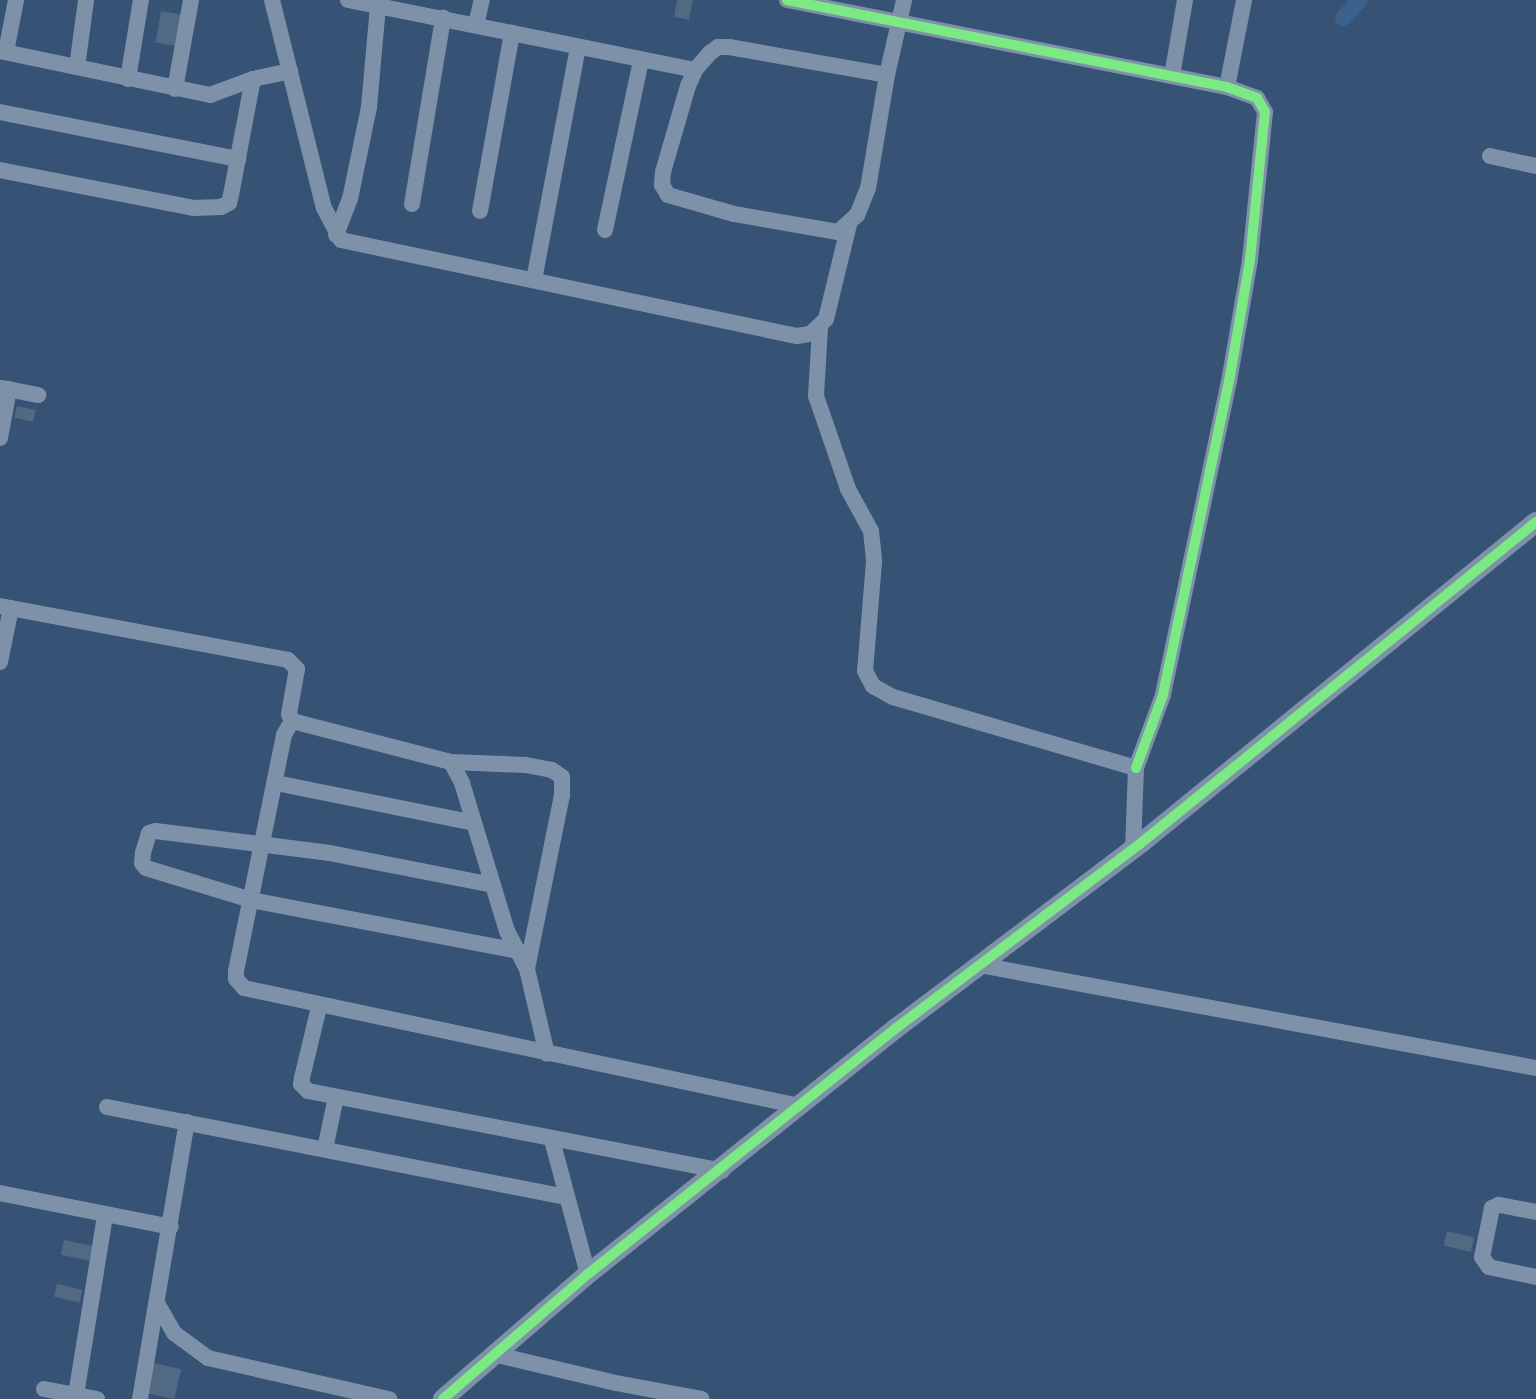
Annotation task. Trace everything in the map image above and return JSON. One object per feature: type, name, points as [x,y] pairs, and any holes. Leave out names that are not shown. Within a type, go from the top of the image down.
[{"type":"street","points":[[16,0],[3,52],[217,95],[253,79],[290,71]]},
{"type":"street","points":[[77,67],[86,0]]},
{"type":"street","points":[[128,79],[141,0]]},
{"type":"street","points":[[175,89],[191,0]]},
{"type":"street","points":[[272,0],[324,208],[336,235],[351,243],[783,336],[810,334],[820,328],[826,319],[849,225],[868,188],[887,75],[904,0]]},
{"type":"street","points":[[348,0],[695,70]]},
{"type":"street","points":[[476,25],[482,0]]},
{"type":"street","points":[[787,0],[1227,87],[1257,98],[1265,112],[1250,260],[1229,381],[1163,695],[1136,768],[1133,849]]},
{"type":"street","points":[[1172,76],[1185,0]]},
{"type":"street","points":[[1227,87],[1244,0]]},
{"type":"street","points":[[336,235],[350,199],[369,107],[378,6]]},
{"type":"street","points":[[412,204],[443,18]]},
{"type":"street","points":[[480,211],[512,33]]},
{"type":"street","points":[[534,280],[578,47]]},
{"type":"street","points":[[849,225],[838,232],[824,231],[721,211],[668,195],[662,185],[663,172],[695,70],[718,47],[887,75]]},
{"type":"street","points":[[605,230],[641,60]]},
{"type":"street","points":[[0,170],[211,209],[229,203],[253,79]]},
{"type":"street","points":[[0,112],[238,159]]},
{"type":"street","points":[[1490,156],[1536,166]]},
{"type":"street","points":[[820,328],[816,396],[848,489],[871,531],[874,562],[865,671],[873,686],[893,697],[1136,768]]},
{"type":"street","points":[[0,438],[5,388],[38,395]]},
{"type":"street","points":[[445,1399],[588,1274],[979,965],[1133,849],[1536,522]]},
{"type":"street","points":[[0,662],[6,607],[288,660],[297,669],[289,714],[292,721]]},
{"type":"street","points":[[292,721],[451,762],[526,765],[552,770],[562,777],[562,795],[527,969]]},
{"type":"street","points":[[292,721],[284,735],[264,846],[236,971],[239,984],[251,992],[319,1007],[799,1106]]},
{"type":"street","points":[[451,762],[459,774],[507,931],[527,969],[547,1054]]},
{"type":"street","points":[[276,783],[474,823]]},
{"type":"street","points":[[493,885],[330,853],[155,831],[149,833],[142,863],[146,868],[251,900],[519,951]]},
{"type":"street","points":[[979,965],[1017,975],[1536,1068]]},
{"type":"street","points":[[319,1007],[301,1084],[308,1091],[722,1171]]},
{"type":"street","points":[[325,1149],[336,1097]]},
{"type":"street","points":[[107,1107],[565,1197]]},
{"type":"street","points":[[140,1399],[187,1122]]},
{"type":"street","points":[[552,1140],[588,1274]]},
{"type":"street","points":[[0,1193],[171,1227]]},
{"type":"street","points":[[1536,1212],[1499,1205],[1492,1208],[1482,1257],[1489,1267],[1536,1277]]},
{"type":"street","points":[[76,1395],[105,1215]]},
{"type":"street","points":[[158,1305],[174,1333],[208,1358],[389,1399]]},
{"type":"street","points":[[493,1354],[618,1391],[702,1399]]},
{"type":"street","points":[[44,1389],[97,1399]]},
{"type":"building","points":[[677,0],[693,0],[689,20],[674,17]]},
{"type":"building","points":[[161,11],[183,15],[177,46],[155,43]]},
{"type":"building","points":[[17,406],[36,410],[33,422],[15,418]]},
{"type":"building","points":[[1447,1231],[1474,1237],[1471,1252],[1444,1246]]},
{"type":"building","points":[[64,1240],[92,1246],[89,1261],[61,1255]]},
{"type":"building","points":[[57,1284],[82,1290],[79,1303],[54,1297]]},
{"type":"building","points":[[150,1362],[181,1369],[174,1399],[143,1392]]},
{"type":"waterway","points":[[1343,18],[1360,0]]},
{"type":"cycle path","points":[[787,0],[1227,87],[1257,98],[1265,112],[1250,260],[1229,381],[1163,695],[1136,768]]},
{"type":"cycle path","points":[[443,1399],[588,1274],[895,1029],[1141,843],[1536,522]]}]
